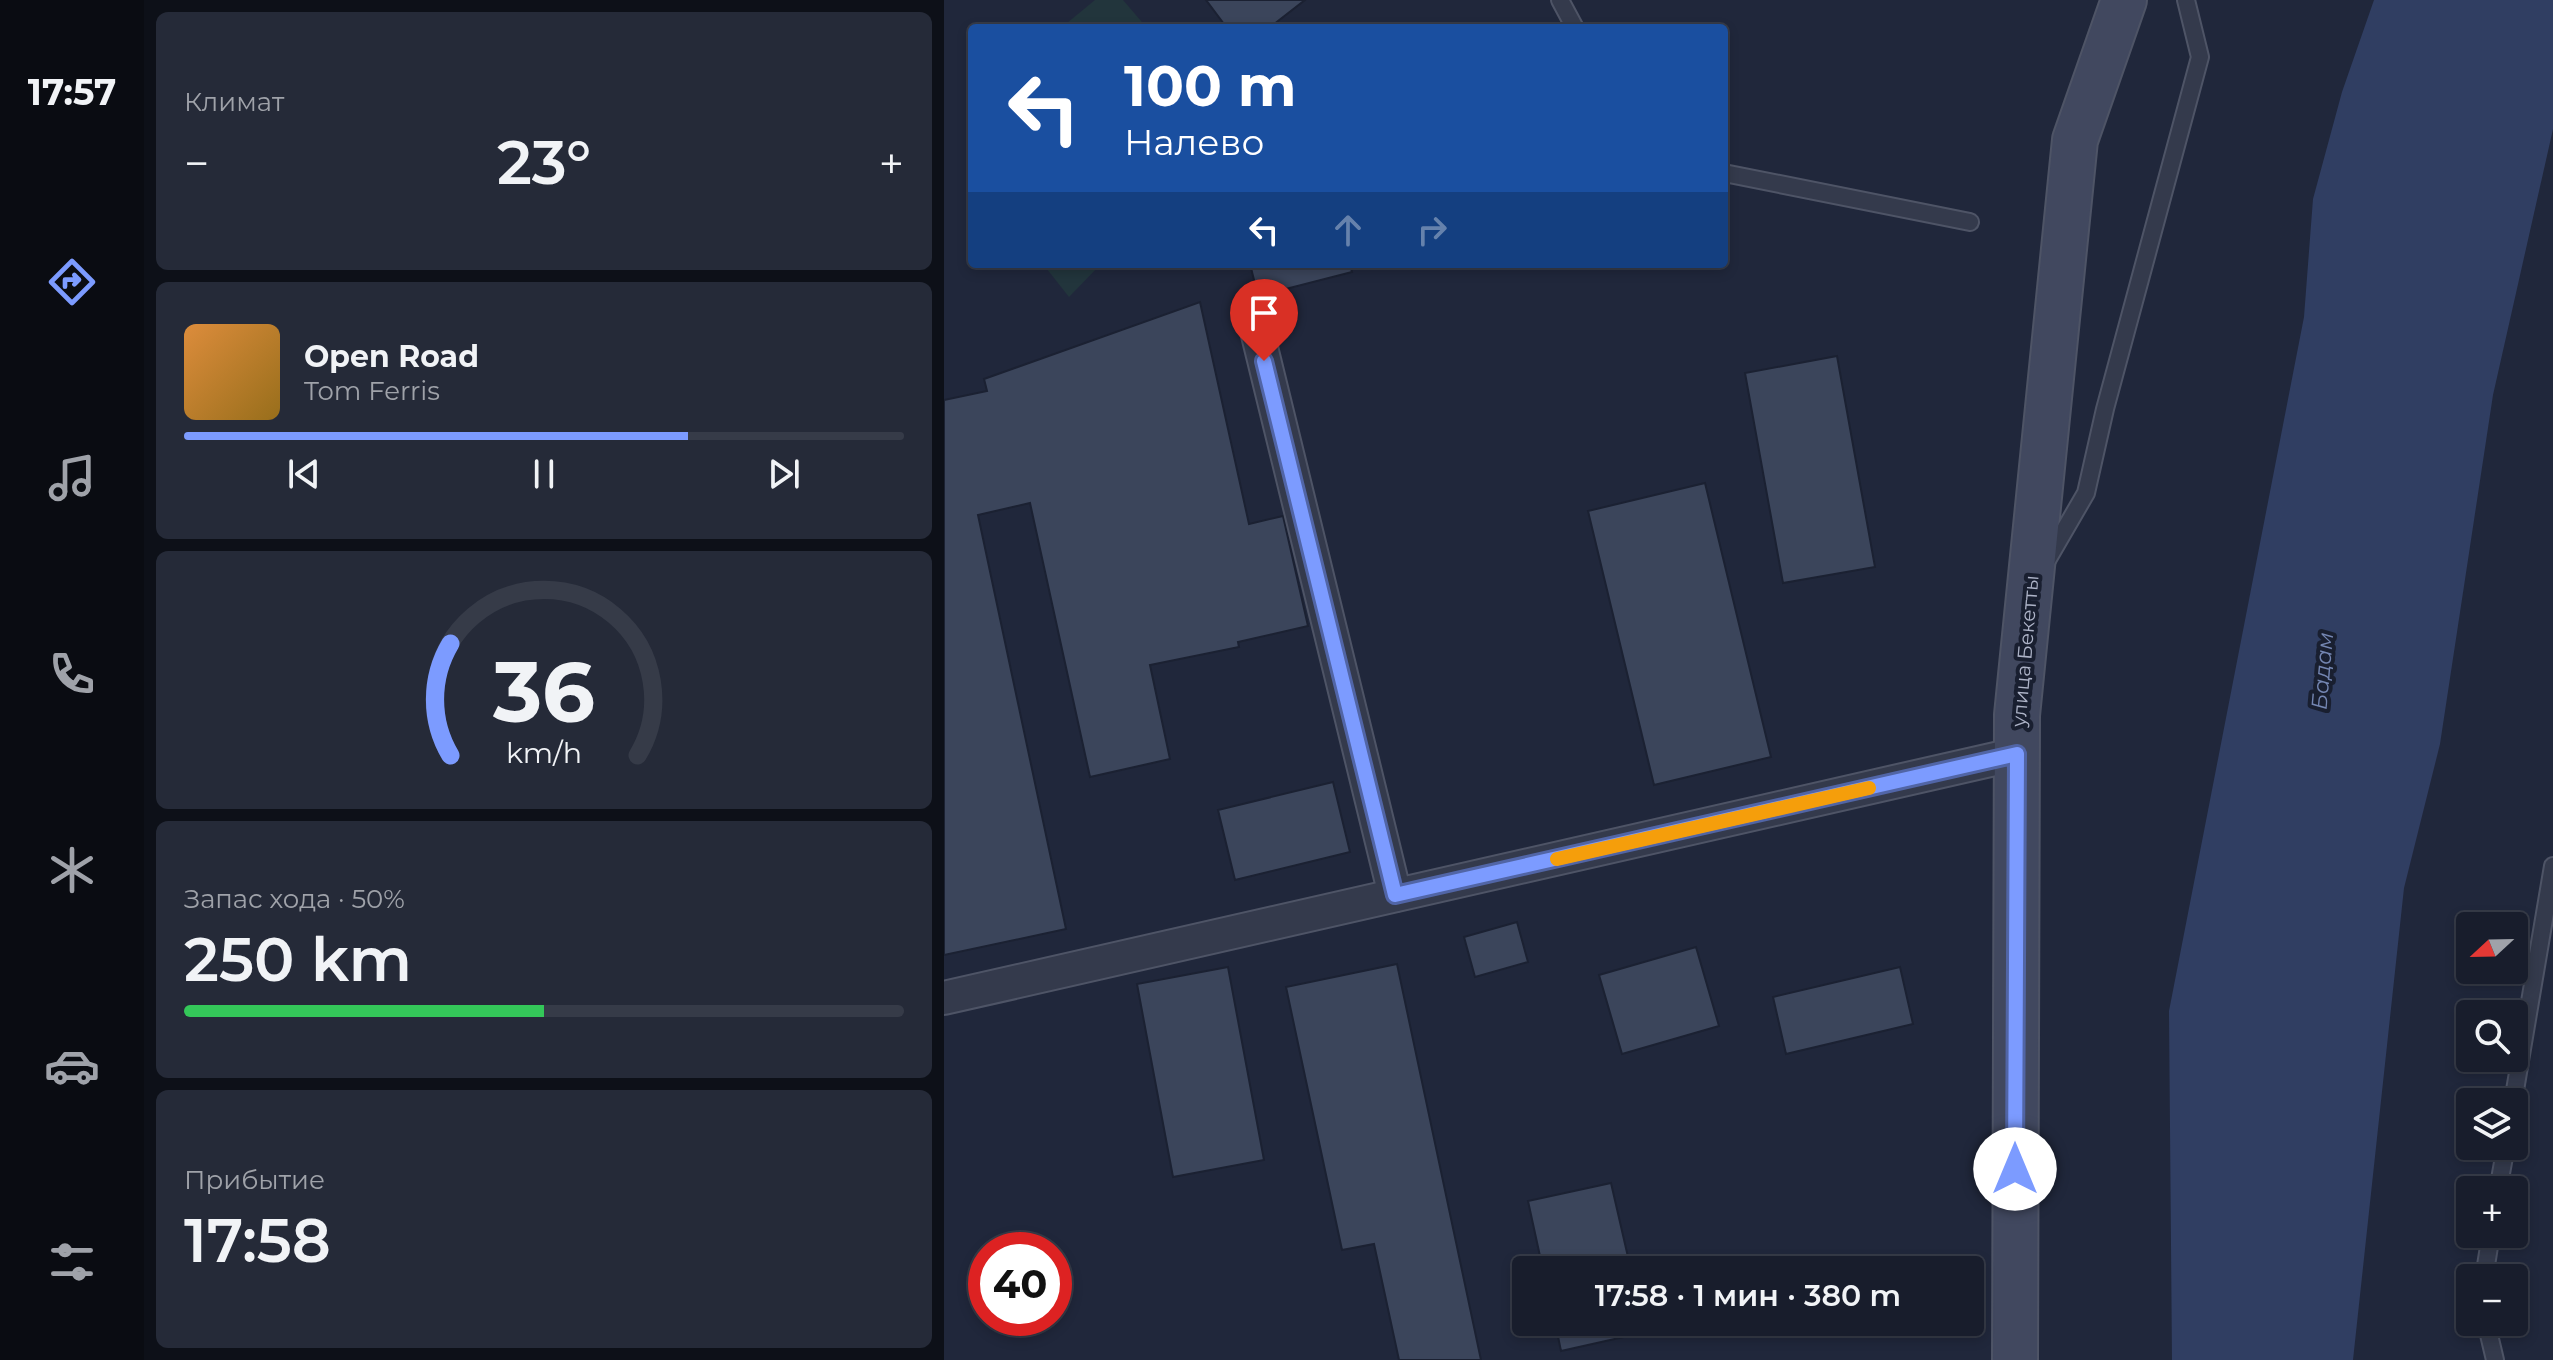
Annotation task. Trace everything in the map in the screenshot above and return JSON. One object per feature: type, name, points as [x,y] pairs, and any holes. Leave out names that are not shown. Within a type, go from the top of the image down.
[{"type":"street","name":"улица Бекетты","points":[[2015,1360],[2017,715],[2075,140],[2124,0]]},
{"type":"street","points":[[1257,331],[1395,895]]},
{"type":"street","points":[[944,998],[2017,754]]},
{"type":"lane","points":[[1560,0],[1573,24]]},
{"type":"lane","points":[[2030,591],[2086,493],[2105,409],[2200,57],[2186,0]]},
{"type":"lane","points":[[1728,174],[1970,222]]},
{"type":"lane","points":[[2515,1088],[2553,866]]},
{"type":"lane","points":[[2489,1336],[2495,1360]]},
{"type":"shaded area","points":[[1095,0],[1123,0],[1144,24],[1066,24]]},
{"type":"shaded area","points":[[1046,268],[1097,268],[1069,297]]},
{"type":"water","name":"Бадам","points":[[2374,0],[2553,0],[2553,129],[2493,395],[2440,744],[2404,888],[2353,1360],[2172,1360],[2169,1011],[2304,317],[2313,199],[2342,92]]},
{"type":"building","points":[[1206,0],[1305,0],[1274,24],[1224,24]]},
{"type":"building","points":[[1251,268],[1351,268],[1352,272],[1258,296]]},
{"type":"building","points":[[1200,302],[1249,524],[1283,516],[1308,626],[1238,642],[1239,647],[1150,665],[1170,759],[1090,777],[1030,503],[978,515],[1066,929],[944,955],[944,400],[987,391],[984,379]]},
{"type":"building","points":[[1837,356],[1875,567],[1783,583],[1745,373]]},
{"type":"building","points":[[1705,483],[1771,757],[1654,785],[1588,511]]},
{"type":"building","points":[[1333,782],[1350,852],[1235,880],[1218,810]]},
{"type":"building","points":[[1517,922],[1528,962],[1475,977],[1464,937]]},
{"type":"building","points":[[1696,947],[1719,1026],[1622,1054],[1599,975]]},
{"type":"building","points":[[1397,964],[1481,1360],[1399,1360],[1374,1244],[1342,1250],[1286,987]]},
{"type":"building","points":[[1228,967],[1264,1160],[1173,1177],[1137,984]]},
{"type":"building","points":[[1900,967],[1913,1024],[1786,1054],[1773,997]]},
{"type":"building","points":[[1611,1183],[1628,1256],[1540,1256],[1528,1201]]},
{"type":"building","points":[[1558,1336],[1628,1336],[1561,1351]]},
{"type":"slow traffic","points":[[1557,859],[1869,788]]},
{"type":"route","points":[[1264,361],[1395,895],[2017,754],[2015,1169]]}]
